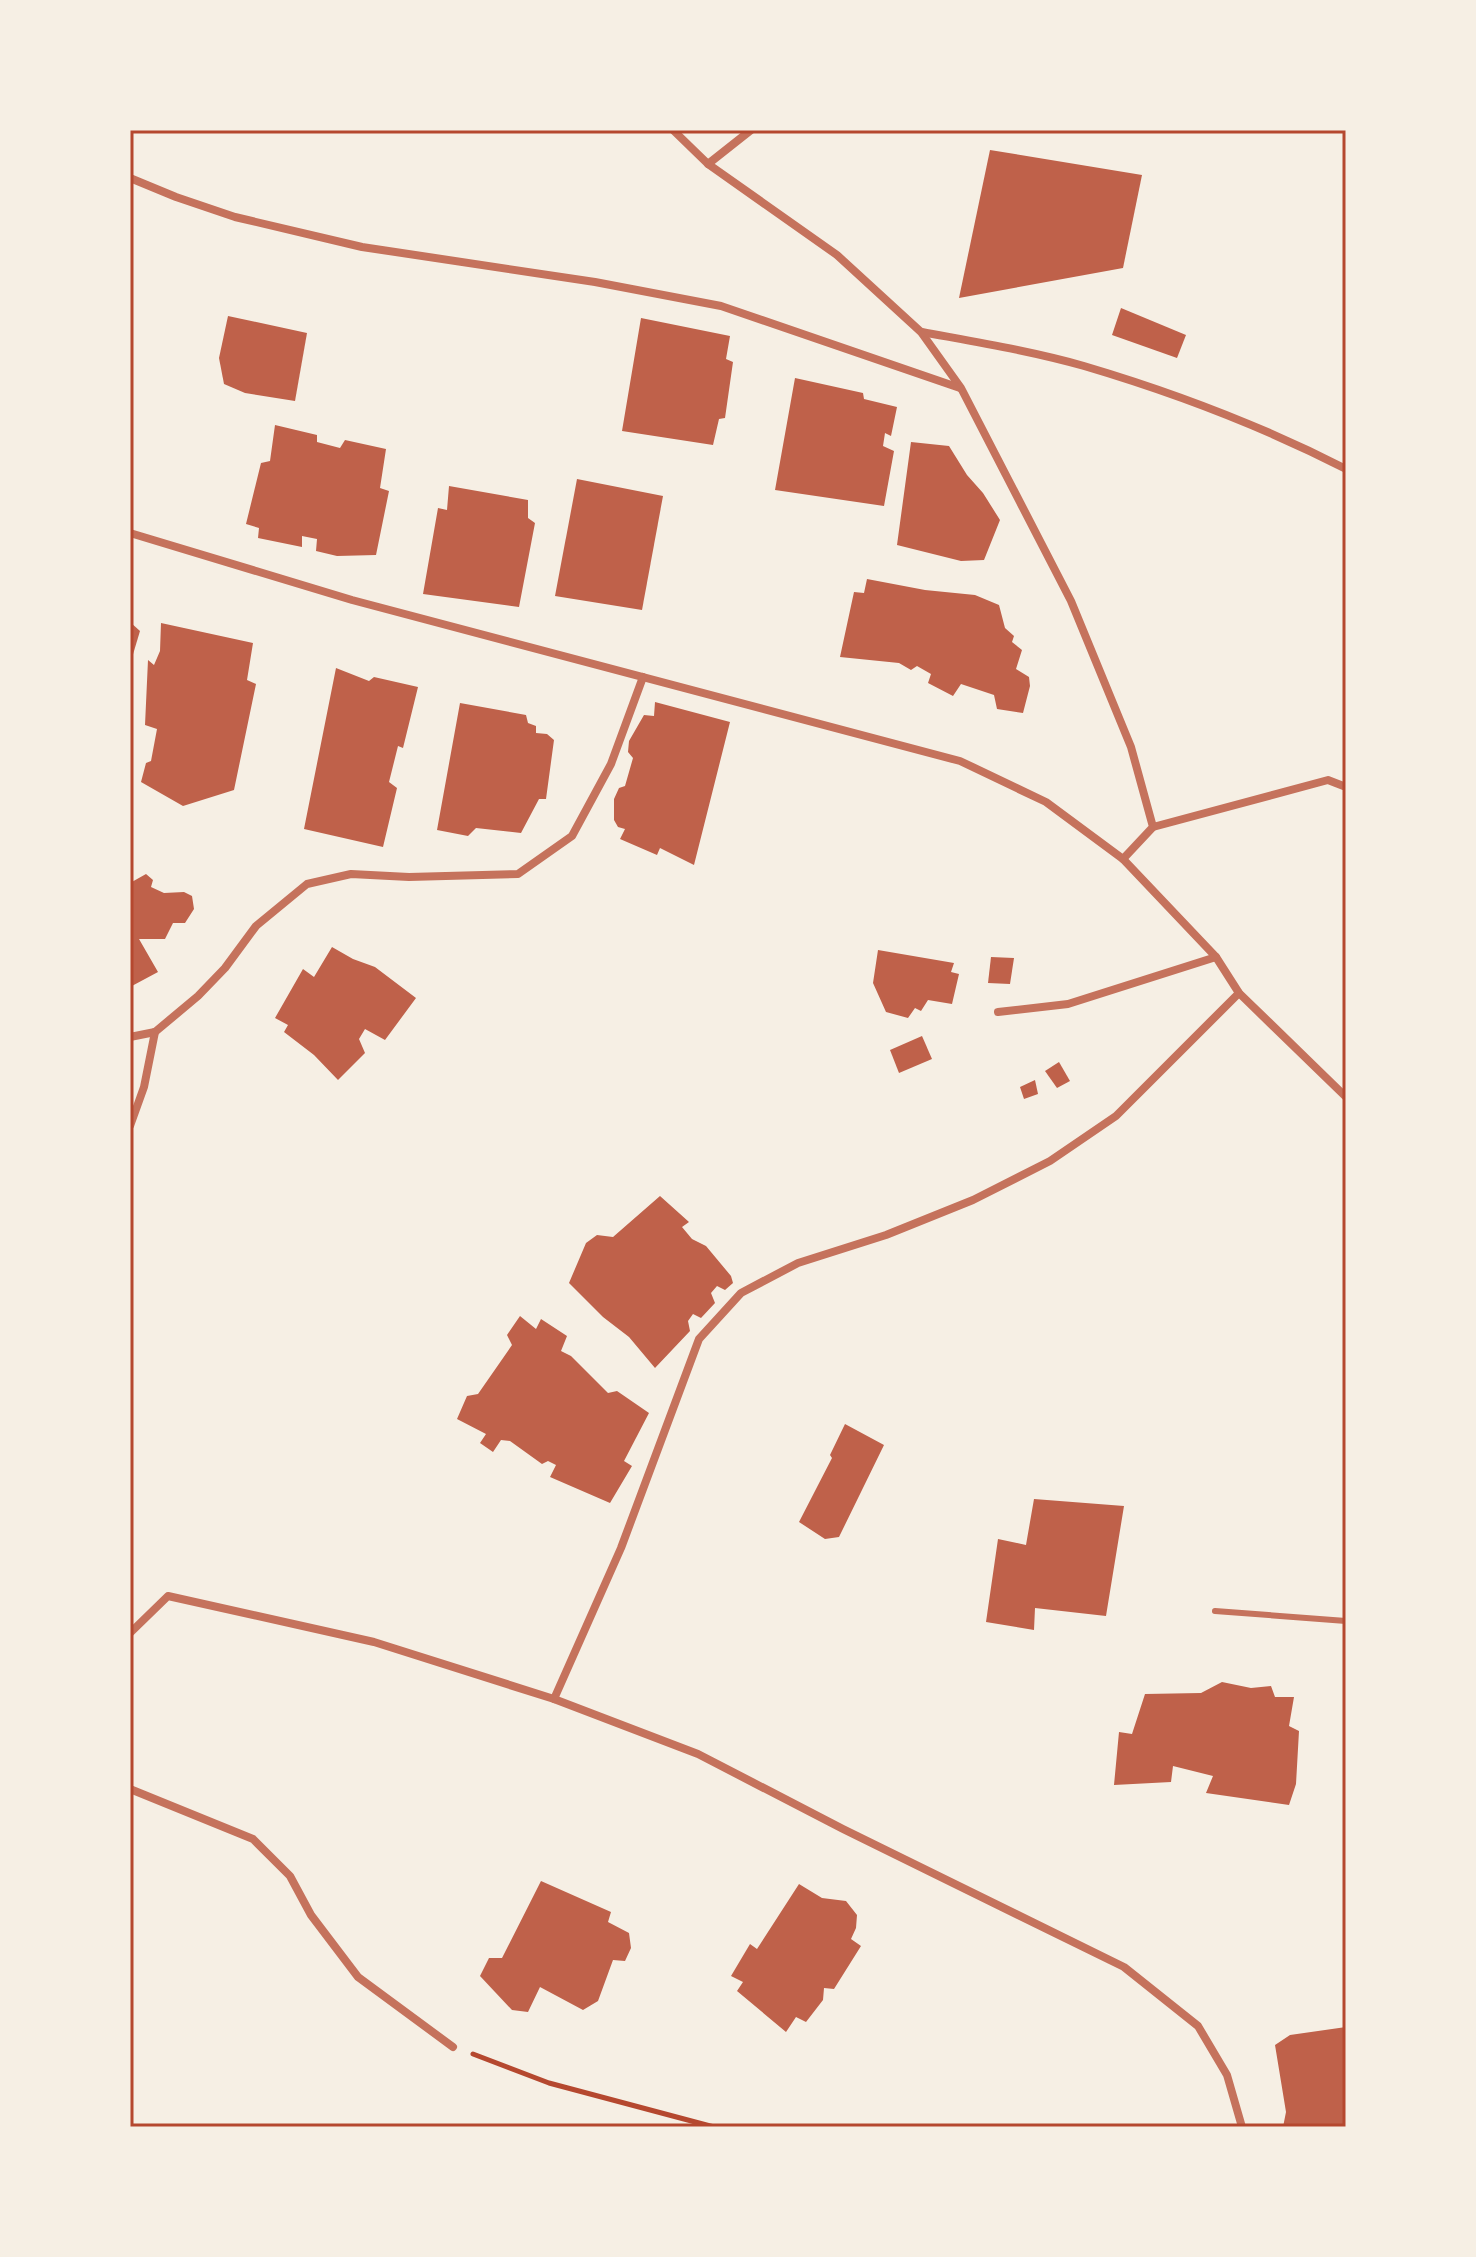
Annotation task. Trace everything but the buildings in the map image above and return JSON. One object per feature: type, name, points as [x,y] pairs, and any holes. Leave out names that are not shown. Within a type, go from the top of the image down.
[{"type":"street","points":[[673,130],[708,164],[837,255],[921,332],[961,388],[1071,601],[1131,747],[1153,827]]},
{"type":"street","points":[[708,164],[751,130]]},
{"type":"street","points":[[130,178],[235,217],[362,247],[595,282],[721,306],[961,388]]},
{"type":"street","points":[[921,332],[1014,349],[1084,367],[1277,435],[1346,469]]},
{"type":"street","points":[[130,533],[352,600],[960,761],[1046,802],[1123,859],[1216,957],[1239,993],[1346,1097]]},
{"type":"street","points":[[130,1037],[155,1032],[225,968],[256,926],[307,884],[351,874],[409,877],[518,874],[572,836],[611,764],[643,677]]},
{"type":"street","points":[[1123,859],[1153,827],[1328,780],[1346,787]]},
{"type":"street","points":[[998,1012],[1068,1004],[1216,957]]},
{"type":"street","points":[[554,1699],[621,1548],[699,1339],[741,1293],[798,1263],[886,1235],[973,1200],[1050,1161],[1116,1116],[1239,993]]},
{"type":"street","points":[[130,1126],[144,1087],[155,1032]]},
{"type":"street","points":[[130,1633],[168,1596],[374,1642],[554,1699],[698,1754],[1124,1967],[1198,2026],[1227,2075],[1242,2127]]},
{"type":"street","points":[[130,1789],[253,1839],[290,1876],[311,1915],[358,1977],[453,2047]]},
{"type":"lane","points":[[1215,1611],[1346,1621]]},
{"type":"path","points":[[453,2047],[549,2083],[714,2127]]}]
